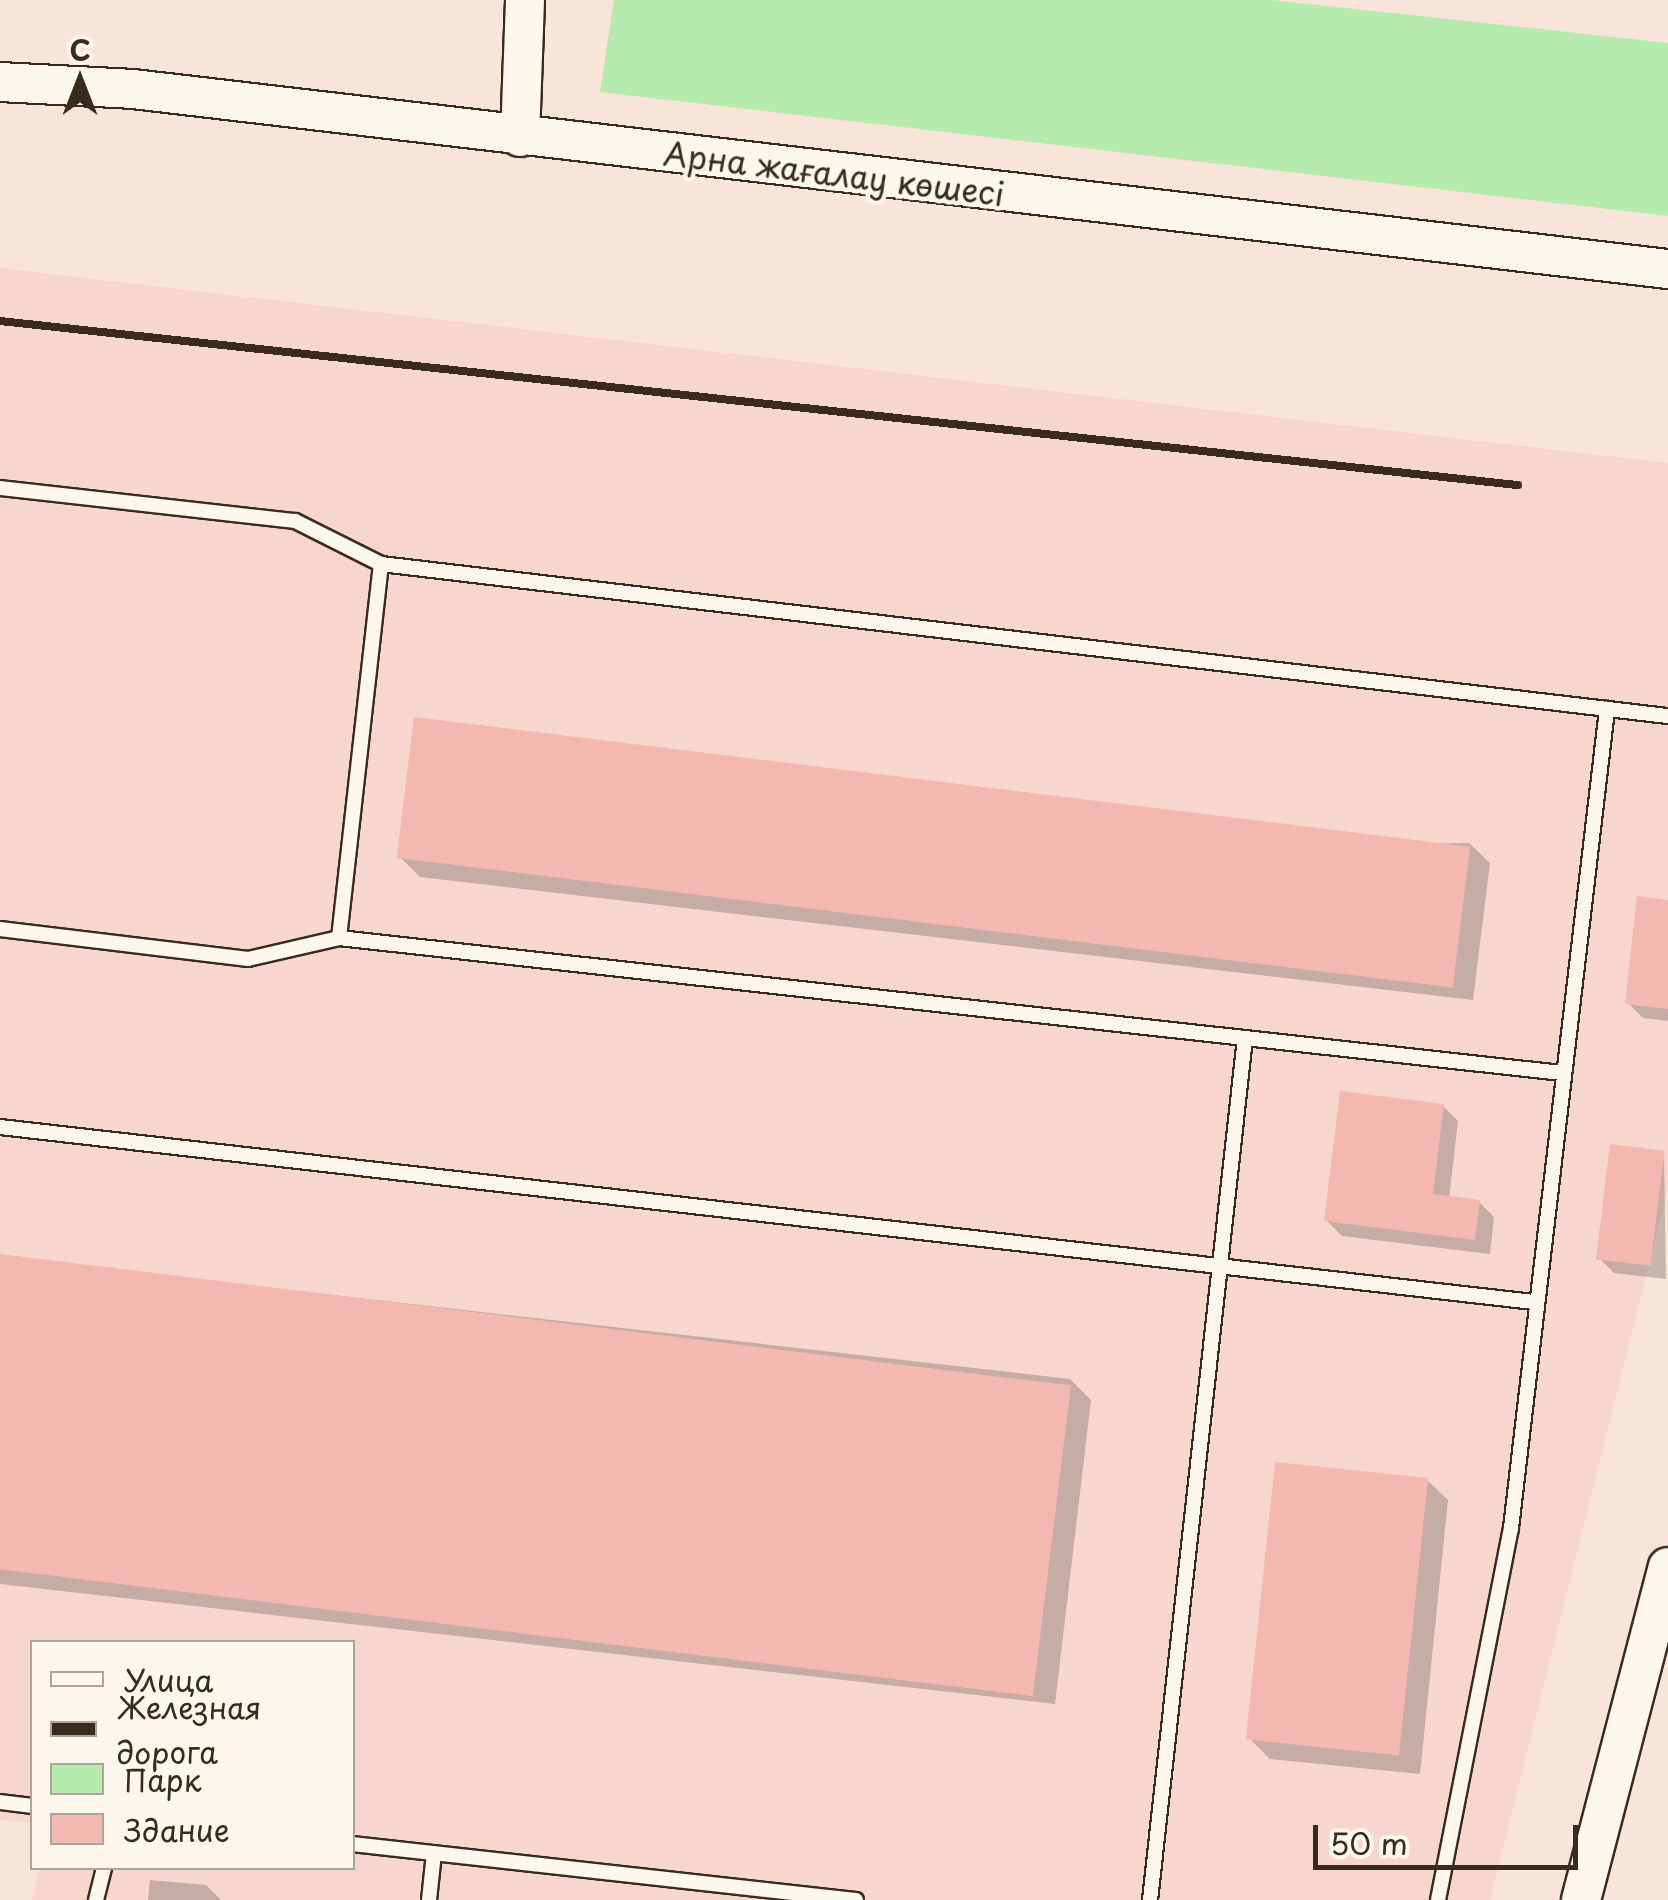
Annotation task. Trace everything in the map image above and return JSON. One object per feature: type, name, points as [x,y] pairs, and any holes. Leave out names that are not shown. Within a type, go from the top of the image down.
[{"type":"street","points":[[520,137],[525,0]]},
{"type":"street","name":"Арна жағалау көшесі","points":[[0,82],[133,89],[1668,269]]},
{"type":"street","points":[[1582,1900],[1668,1567]]},
{"type":"lane","points":[[0,488],[295,521],[381,564],[1668,716]]},
{"type":"lane","points":[[339,938],[381,564]]},
{"type":"lane","points":[[1438,1900],[1511,1528],[1534,1302],[1607,709]]},
{"type":"lane","points":[[0,929],[248,959],[339,938],[1562,1073]]},
{"type":"lane","points":[[1150,1900],[1245,1038]]},
{"type":"lane","points":[[0,1127],[1534,1302]]},
{"type":"lane","points":[[0,1802],[30,1806]]},
{"type":"lane","points":[[355,1844],[856,1900]]},
{"type":"lane","points":[[430,1900],[434,1853]]},
{"type":"lane","points":[[96,1900],[104,1870]]},
{"type":"shaded area","points":[[0,268],[1668,463],[1668,1188],[1490,1900],[32,1900],[40,1870],[355,1870],[355,1640],[30,1640],[30,1823],[0,1820]]},
{"type":"green space","points":[[614,0],[1272,0],[1668,43],[1668,216],[600,92]]},
{"type":"building","points":[[414,717],[1470,847],[1453,988],[397,858]]},
{"type":"building","points":[[1637,896],[1668,900],[1668,1009],[1625,1004]]},
{"type":"building","points":[[1340,1091],[1444,1104],[1433,1194],[1480,1200],[1475,1240],[1324,1221]]},
{"type":"building","points":[[1610,1144],[1665,1151],[1650,1266],[1596,1259]]},
{"type":"building","points":[[0,1254],[1071,1385],[1033,1696],[0,1569]]},
{"type":"building","points":[[1275,1462],[1428,1478],[1399,1756],[1246,1739]]},
{"type":"railway","points":[[0,321],[1518,485]]}]
